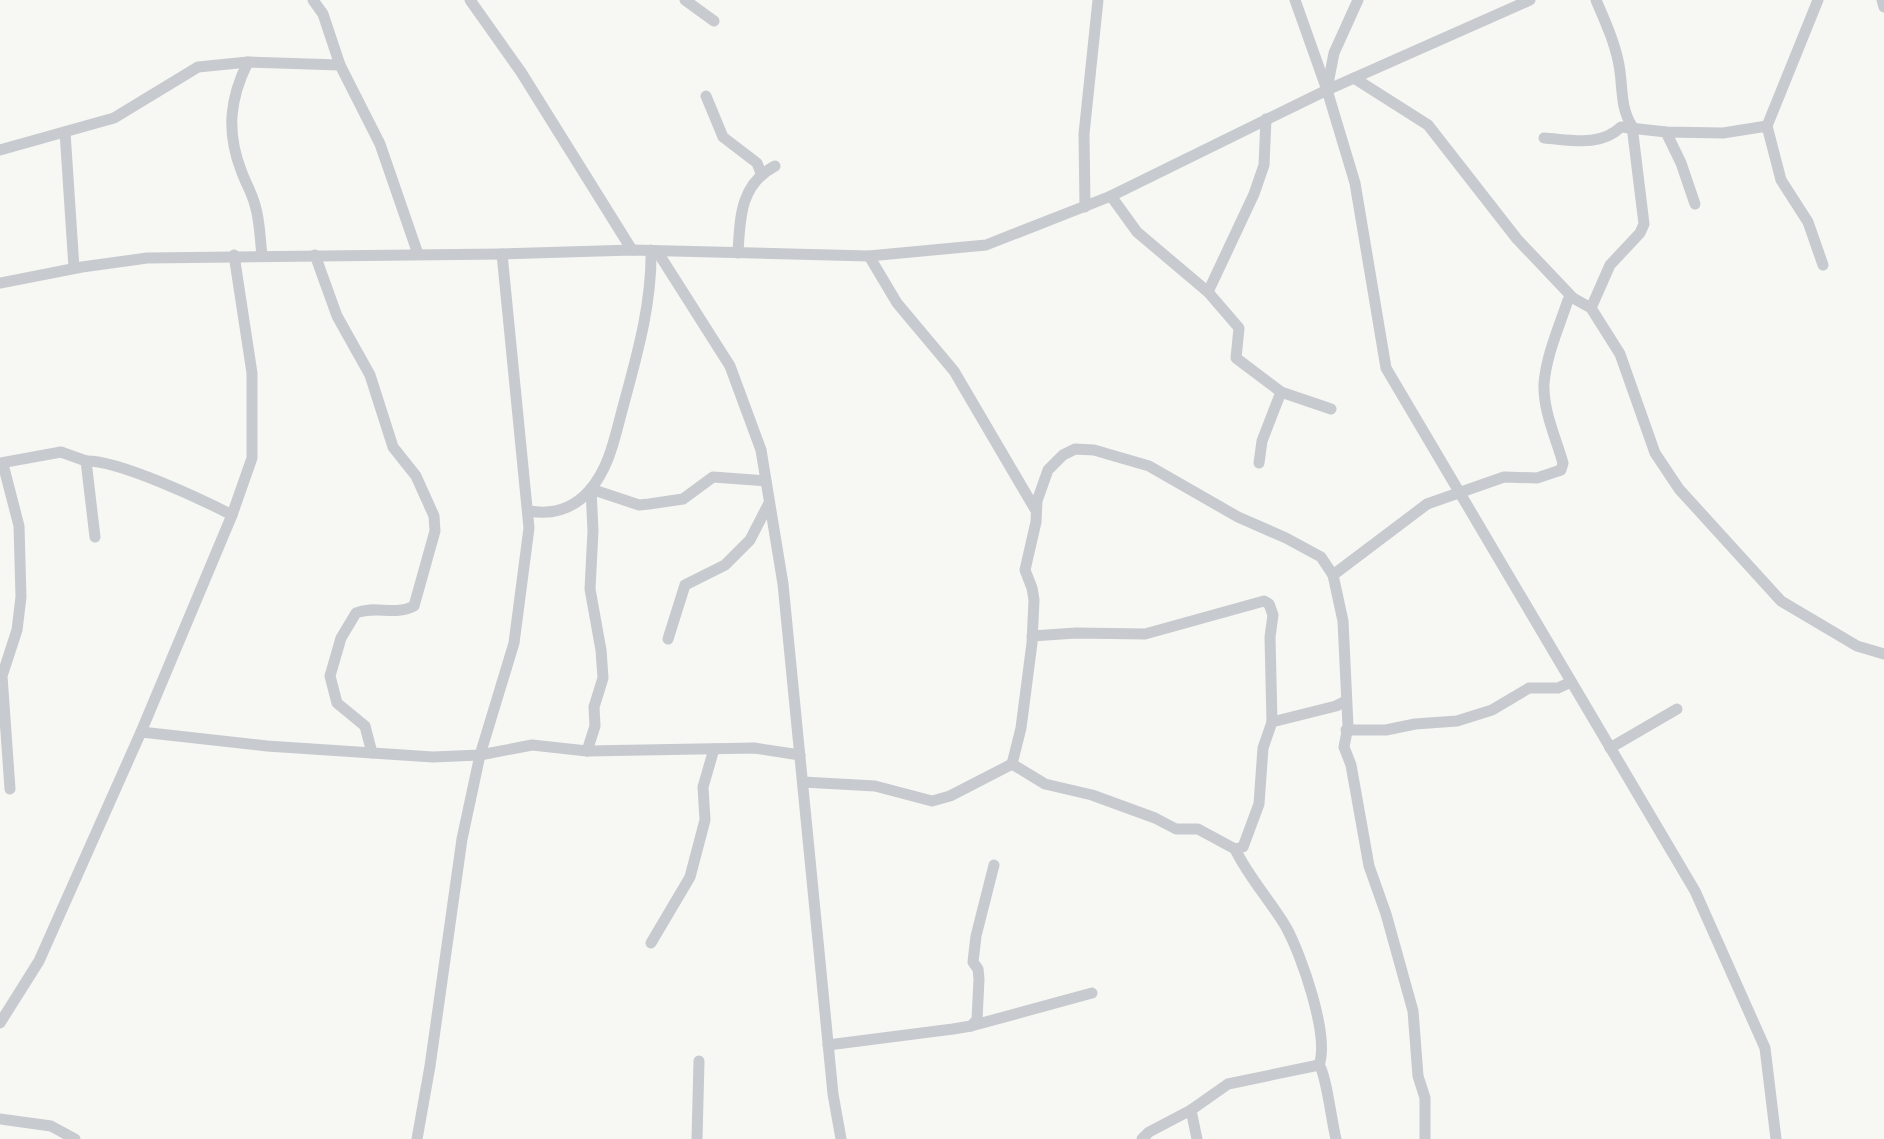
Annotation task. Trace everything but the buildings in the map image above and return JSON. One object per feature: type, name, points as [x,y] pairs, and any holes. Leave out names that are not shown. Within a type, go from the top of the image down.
[{"type":"street","points":[[313,0],[323,14],[340,65],[380,144],[418,254]]},
{"type":"street","points":[[470,0],[521,72],[632,250]]},
{"type":"street","points":[[685,0],[714,21]]},
{"type":"street","points":[[1085,207],[1084,134],[1098,0]]},
{"type":"street","points":[[1295,0],[1355,183],[1386,368],[1695,891],[1765,1048],[1776,1139]]},
{"type":"street","points":[[1327,90],[1334,53],[1358,0]]},
{"type":"street","points":[[0,283],[147,258],[632,250],[869,256],[986,245],[1111,196],[1327,90],[1530,0]]},
{"type":"street","points":[[1591,308],[1610,265],[1640,233],[1644,224],[1632,126],[1625,115],[1619,65],[1596,0]]},
{"type":"street","points":[[1818,0],[1767,126],[1781,180],[1808,222],[1823,265]]},
{"type":"street","points":[[1882,0],[1884,7]]},
{"type":"street","points":[[0,150],[114,118],[198,67],[248,62],[340,65]]},
{"type":"street","points":[[248,62],[237,83],[232,103],[232,127],[239,167],[256,207],[262,255]]},
{"type":"street","points":[[1354,78],[1428,125],[1517,239],[1573,298],[1591,308],[1620,354],[1655,453],[1679,489],[1781,601],[1857,646],[1884,654]]},
{"type":"street","points":[[706,96],[723,137],[757,163],[761,173]]},
{"type":"street","points":[[1208,292],[1254,194],[1264,165],[1266,119]]},
{"type":"street","points":[[1544,138],[1597,141],[1610,137],[1621,127],[1632,126],[1666,132],[1723,133],[1767,126]]},
{"type":"street","points":[[65,132],[74,268]]},
{"type":"street","points":[[1666,132],[1695,204]]},
{"type":"street","points":[[738,253],[740,218],[745,200],[753,182],[761,173],[775,166]]},
{"type":"street","points":[[1111,196],[1137,232],[1208,292],[1239,328],[1236,358],[1281,392],[1331,409]]},
{"type":"street","points":[[654,251],[730,366],[761,450],[783,584],[833,1094],[841,1139]]},
{"type":"street","points":[[529,511],[546,514],[572,505],[591,489],[607,465],[643,334],[654,251]]},
{"type":"street","points":[[417,1139],[462,839],[480,755],[514,643],[529,528],[502,254]]},
{"type":"street","points":[[0,1023],[39,961],[141,732],[232,515],[252,458],[252,373],[234,255]]},
{"type":"street","points":[[315,255],[337,316],[370,375],[393,447],[416,476],[434,516],[435,531],[414,606],[403,611],[356,613],[341,638],[330,676],[337,703],[365,726],[372,753]]},
{"type":"street","points":[[869,256],[897,303],[954,371],[1035,509]]},
{"type":"street","points":[[1333,575],[1417,509],[1504,477],[1537,478],[1561,470],[1563,463],[1547,409],[1544,385],[1568,300],[1573,298]]},
{"type":"street","points":[[1259,463],[1262,441],[1281,392]]},
{"type":"street","points":[[803,782],[875,786],[932,801],[950,796],[1012,764],[1021,728],[1032,636],[1034,600],[1025,570],[1036,522],[1035,509],[1048,470],[1063,455],[1075,449],[1094,450],[1149,466],[1238,517],[1321,557],[1333,575],[1343,621],[1344,747],[1351,765],[1366,857],[1386,914],[1413,1011],[1418,1076],[1425,1098],[1425,1139]]},
{"type":"street","points":[[10,789],[2,676],[17,630],[21,597],[19,526],[2,463],[54,452],[86,461],[97,460],[156,481],[232,515]]},
{"type":"street","points":[[86,461],[95,537]]},
{"type":"street","points":[[591,489],[639,505],[683,499],[713,477],[766,481]]},
{"type":"street","points":[[587,751],[595,726],[594,707],[603,678],[590,589],[593,531],[591,489]]},
{"type":"street","points":[[668,639],[685,585],[725,565],[750,540],[770,502]]},
{"type":"street","points":[[1032,636],[1145,634],[1264,601],[1269,604],[1273,615],[1270,637],[1272,722],[1263,748],[1259,804],[1243,847],[1235,849]]},
{"type":"street","points":[[1346,730],[1386,730],[1457,721],[1492,710],[1529,688],[1558,688],[1571,682]]},
{"type":"street","points":[[1272,722],[1346,701]]},
{"type":"street","points":[[1610,748],[1677,709]]},
{"type":"street","points":[[141,732],[433,757],[480,755],[532,745],[587,751],[754,748],[800,755]]},
{"type":"street","points":[[651,943],[690,877],[705,820],[703,787],[714,749]]},
{"type":"street","points":[[1012,764],[1045,784],[1092,795],[1176,829],[1198,829],[1235,849],[1287,929],[1309,980],[1323,1038],[1319,1065]]},
{"type":"street","points":[[971,1026],[977,1020],[979,979],[973,962],[976,936],[994,865]]},
{"type":"street","points":[[828,1045],[971,1026],[1092,993]]},
{"type":"street","points":[[697,1139],[699,1061]]},
{"type":"street","points":[[1142,1139],[1228,1084],[1254,1076],[1319,1065]]},
{"type":"street","points":[[1319,1065],[1325,1072],[1325,1094],[1336,1139]]},
{"type":"street","points":[[1191,1110],[1197,1139]]},
{"type":"street","points":[[0,1119],[51,1126],[75,1139]]}]
